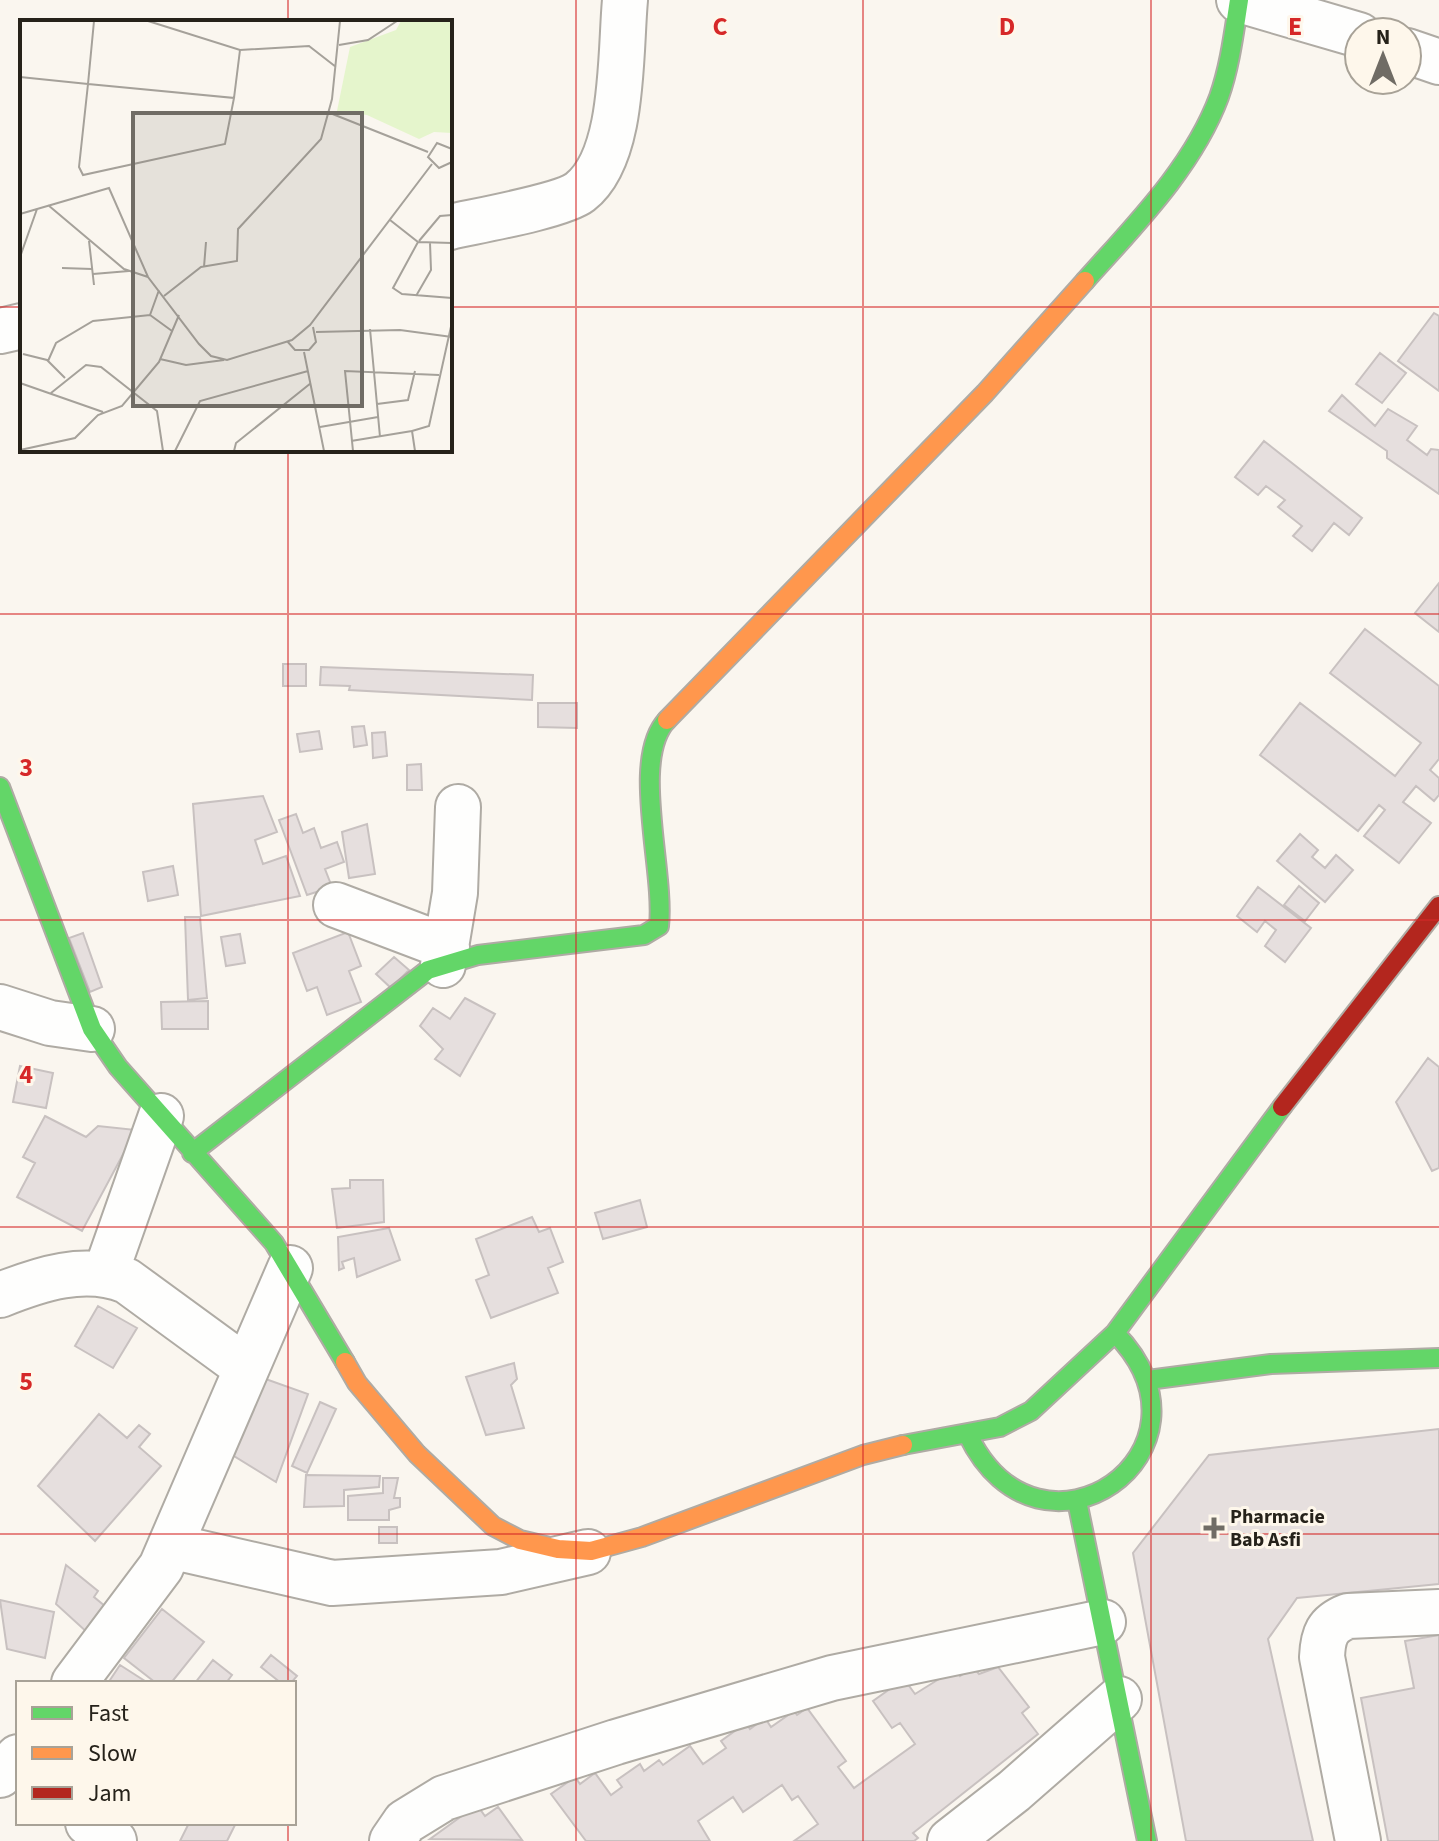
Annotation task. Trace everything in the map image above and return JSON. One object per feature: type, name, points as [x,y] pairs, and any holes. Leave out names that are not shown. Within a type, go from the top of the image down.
[{"type":"street","points":[[452,226],[579,193],[605,162],[613,124],[625,0]]},
{"type":"street","points":[[336,905],[445,956],[478,955],[644,935],[659,926],[659,854],[649,758],[658,729],[1025,353],[1157,198],[1186,160],[1215,105],[1225,78],[1239,0],[1343,30]]},
{"type":"street","points":[[0,331],[20,326]]},
{"type":"street","points":[[0,787],[92,1029],[118,1067],[274,1243],[357,1383],[417,1454],[493,1526],[520,1540],[591,1551]]},
{"type":"street","points":[[192,1153],[445,956],[455,893],[458,807]]},
{"type":"street","points":[[170,1546],[332,1583],[501,1572],[642,1537],[863,1455],[909,1443],[1000,1427],[1031,1411],[1115,1333],[1275,1116],[1439,906]]},
{"type":"street","points":[[0,1007],[50,1023],[92,1029]]},
{"type":"street","points":[[106,1272],[161,1116]]},
{"type":"street","points":[[76,1681],[161,1567],[290,1268]]},
{"type":"street","points":[[0,1295],[63,1276],[106,1272],[127,1281],[246,1368]]},
{"type":"street","points":[[968,1435],[975,1454],[994,1477],[1018,1493],[1047,1502],[1077,1501],[1108,1489],[1133,1467],[1148,1438],[1154,1405],[1148,1380],[1130,1345],[1115,1333]]},
{"type":"street","points":[[1148,1380],[1271,1364],[1439,1358]]},
{"type":"street","points":[[1077,1501],[1147,1841]]},
{"type":"street","points":[[1358,1841],[1322,1657],[1326,1630],[1334,1621],[1348,1616],[1439,1612]]},
{"type":"street","points":[[392,1841],[405,1822],[444,1798],[616,1742],[832,1678],[1103,1622]]},
{"type":"street","points":[[950,1841],[1014,1791],[1119,1699]]},
{"type":"street","points":[[91,1825],[114,1841]]},
{"type":"building","points":[[1434,313],[1439,316],[1439,391],[1398,361]]},
{"type":"building","points":[[1380,353],[1406,373],[1382,403],[1356,384]]},
{"type":"building","points":[[1342,395],[1375,426],[1388,409],[1417,426],[1407,440],[1427,455],[1431,449],[1439,450],[1439,494],[1387,458],[1387,451],[1329,411]]},
{"type":"building","points":[[1264,441],[1362,518],[1349,535],[1334,523],[1312,551],[1293,536],[1302,526],[1278,507],[1285,500],[1266,486],[1258,495],[1235,477]]},
{"type":"building","points":[[1439,583],[1439,632],[1415,613]]},
{"type":"building","points":[[1365,629],[1439,686],[1439,759],[1430,770],[1439,778],[1439,795],[1434,801],[1416,786],[1403,802],[1431,823],[1399,863],[1364,836],[1385,810],[1379,805],[1358,831],[1260,755],[1300,703],[1395,776],[1421,743],[1330,673]]},
{"type":"building","points":[[283,664],[306,664],[306,686],[283,686]]},
{"type":"building","points":[[321,667],[533,675],[532,700],[349,690],[350,686],[320,685]]},
{"type":"building","points":[[538,703],[577,703],[577,728],[538,727]]},
{"type":"building","points":[[364,726],[367,745],[354,747],[352,727]]},
{"type":"building","points":[[319,731],[322,749],[300,752],[297,734]]},
{"type":"building","points":[[385,732],[387,756],[373,758],[372,733]]},
{"type":"building","points":[[421,764],[422,790],[407,790],[407,765]]},
{"type":"building","points":[[263,796],[277,832],[255,840],[263,864],[286,856],[300,896],[201,916],[193,804]]},
{"type":"building","points":[[296,814],[303,833],[314,828],[321,848],[337,842],[344,862],[325,869],[332,887],[307,895],[279,820]]},
{"type":"building","points":[[367,824],[375,874],[349,878],[342,832]]},
{"type":"building","points":[[1300,834],[1318,850],[1312,857],[1325,868],[1336,855],[1353,870],[1325,902],[1277,861]]},
{"type":"building","points":[[173,866],[178,895],[148,901],[143,872]]},
{"type":"building","points":[[1299,886],[1319,903],[1305,921],[1284,905]]},
{"type":"building","points":[[1258,887],[1311,928],[1285,962],[1265,946],[1276,930],[1265,921],[1257,932],[1237,916]]},
{"type":"building","points":[[185,917],[200,917],[207,998],[188,1000]]},
{"type":"building","points":[[348,932],[361,966],[349,971],[361,1002],[327,1015],[317,987],[307,991],[293,953]]},
{"type":"building","points":[[83,933],[102,987],[90,992],[69,938]]},
{"type":"building","points":[[240,934],[245,963],[226,966],[221,937]]},
{"type":"building","points":[[394,957],[409,970],[391,988],[376,974]]},
{"type":"building","points":[[465,998],[495,1014],[460,1076],[435,1059],[443,1049],[420,1026],[433,1008],[450,1019]]},
{"type":"building","points":[[208,1001],[208,1029],[162,1029],[161,1002]]},
{"type":"building","points":[[1428,1058],[1439,1067],[1439,1168],[1432,1171],[1396,1102]]},
{"type":"building","points":[[20,1066],[53,1073],[46,1108],[13,1102]]},
{"type":"building","points":[[45,1116],[86,1137],[98,1126],[136,1130],[82,1231],[17,1197],[35,1163],[23,1157]]},
{"type":"building","points":[[350,1180],[383,1180],[384,1222],[337,1228],[332,1189],[350,1188]]},
{"type":"building","points":[[640,1200],[647,1227],[603,1239],[595,1213]]},
{"type":"building","points":[[532,1217],[539,1232],[550,1228],[563,1262],[548,1268],[558,1293],[491,1318],[476,1280],[489,1275],[476,1239]]},
{"type":"building","points":[[389,1228],[400,1260],[357,1277],[354,1258],[342,1262],[344,1268],[339,1270],[338,1237]]},
{"type":"building","points":[[98,1306],[137,1328],[113,1368],[75,1346]]},
{"type":"building","points":[[514,1363],[517,1379],[511,1385],[524,1428],[486,1435],[466,1377]]},
{"type":"building","points":[[260,1377],[308,1394],[276,1482],[234,1456]]},
{"type":"building","points":[[320,1402],[336,1409],[307,1473],[292,1466]]},
{"type":"building","points":[[99,1414],[127,1438],[139,1425],[150,1434],[139,1447],[161,1466],[95,1541],[38,1486]]},
{"type":"building","points":[[1439,1429],[1439,1584],[1297,1598],[1268,1639],[1313,1841],[1186,1841],[1133,1553],[1209,1455]]},
{"type":"building","points":[[306,1475],[380,1476],[379,1487],[344,1490],[344,1506],[304,1507]]},
{"type":"building","points":[[383,1478],[398,1478],[394,1498],[400,1498],[400,1507],[389,1510],[389,1520],[348,1520],[348,1496],[383,1493]]},
{"type":"building","points":[[379,1527],[397,1527],[397,1543],[379,1543]]},
{"type":"building","points":[[66,1565],[98,1591],[94,1597],[106,1607],[101,1645],[56,1604]]},
{"type":"building","points":[[0,1600],[54,1612],[45,1658],[7,1649]]},
{"type":"building","points":[[162,1609],[204,1642],[173,1681],[153,1681],[124,1658]]},
{"type":"building","points":[[1439,1635],[1439,1841],[1388,1841],[1361,1698],[1414,1688],[1405,1641]]},
{"type":"building","points":[[271,1655],[297,1676],[293,1681],[278,1681],[261,1667]]},
{"type":"building","points":[[213,1660],[232,1675],[228,1681],[197,1681]]},
{"type":"building","points":[[120,1665],[145,1681],[109,1681]]},
{"type":"building","points":[[973,1667],[979,1674],[998,1667],[1029,1707],[1022,1713],[1038,1734],[913,1833],[918,1838],[914,1841],[794,1841],[818,1824],[798,1796],[792,1800],[782,1785],[743,1812],[733,1797],[698,1821],[710,1841],[586,1841],[551,1794],[575,1777],[580,1784],[595,1773],[611,1795],[622,1787],[617,1780],[640,1764],[644,1771],[659,1760],[663,1765],[690,1746],[703,1764],[726,1748],[721,1741],[746,1723],[750,1729],[765,1718],[771,1727],[794,1711],[797,1715],[807,1708],[846,1761],[838,1767],[854,1788],[915,1744],[900,1723],[892,1728],[873,1701],[904,1679],[915,1694],[955,1669],[960,1676]]},
{"type":"building","points":[[477,1805],[485,1816],[498,1807],[522,1840],[430,1839]]},
{"type":"building","points":[[188,1825],[235,1825],[227,1841],[180,1841]]},
{"type":"traffic: fast","points":[[1085,281],[1161,195],[1208,123],[1226,73],[1239,0]]},
{"type":"traffic: fast","points":[[192,1153],[428,970],[478,955],[644,935],[659,926],[660,903],[651,817],[651,761],[656,738],[667,720]]},
{"type":"traffic: fast","points":[[0,787],[92,1029],[118,1067],[274,1243],[345,1362]]},
{"type":"traffic: fast","points":[[903,1445],[1000,1427],[1031,1411],[1115,1333],[1282,1107]]},
{"type":"traffic: fast","points":[[968,1435],[1000,1478],[1038,1499],[1077,1499],[1112,1484],[1138,1456],[1151,1420],[1145,1377],[1115,1333]]},
{"type":"traffic: fast","points":[[1148,1380],[1271,1364],[1439,1358]]},
{"type":"traffic: fast","points":[[1077,1501],[1147,1841]]},
{"type":"traffic: slow","points":[[667,720],[985,393],[1085,281]]},
{"type":"traffic: slow","points":[[345,1362],[357,1383],[417,1454],[493,1526],[520,1540],[558,1549],[591,1551],[642,1537],[863,1455],[903,1445]]},
{"type":"traffic: jam","points":[[1282,1107],[1439,906]]},
{"type":"place","name":"Pharmacie Bab Asfi","points":[[1214,1528]]}]
